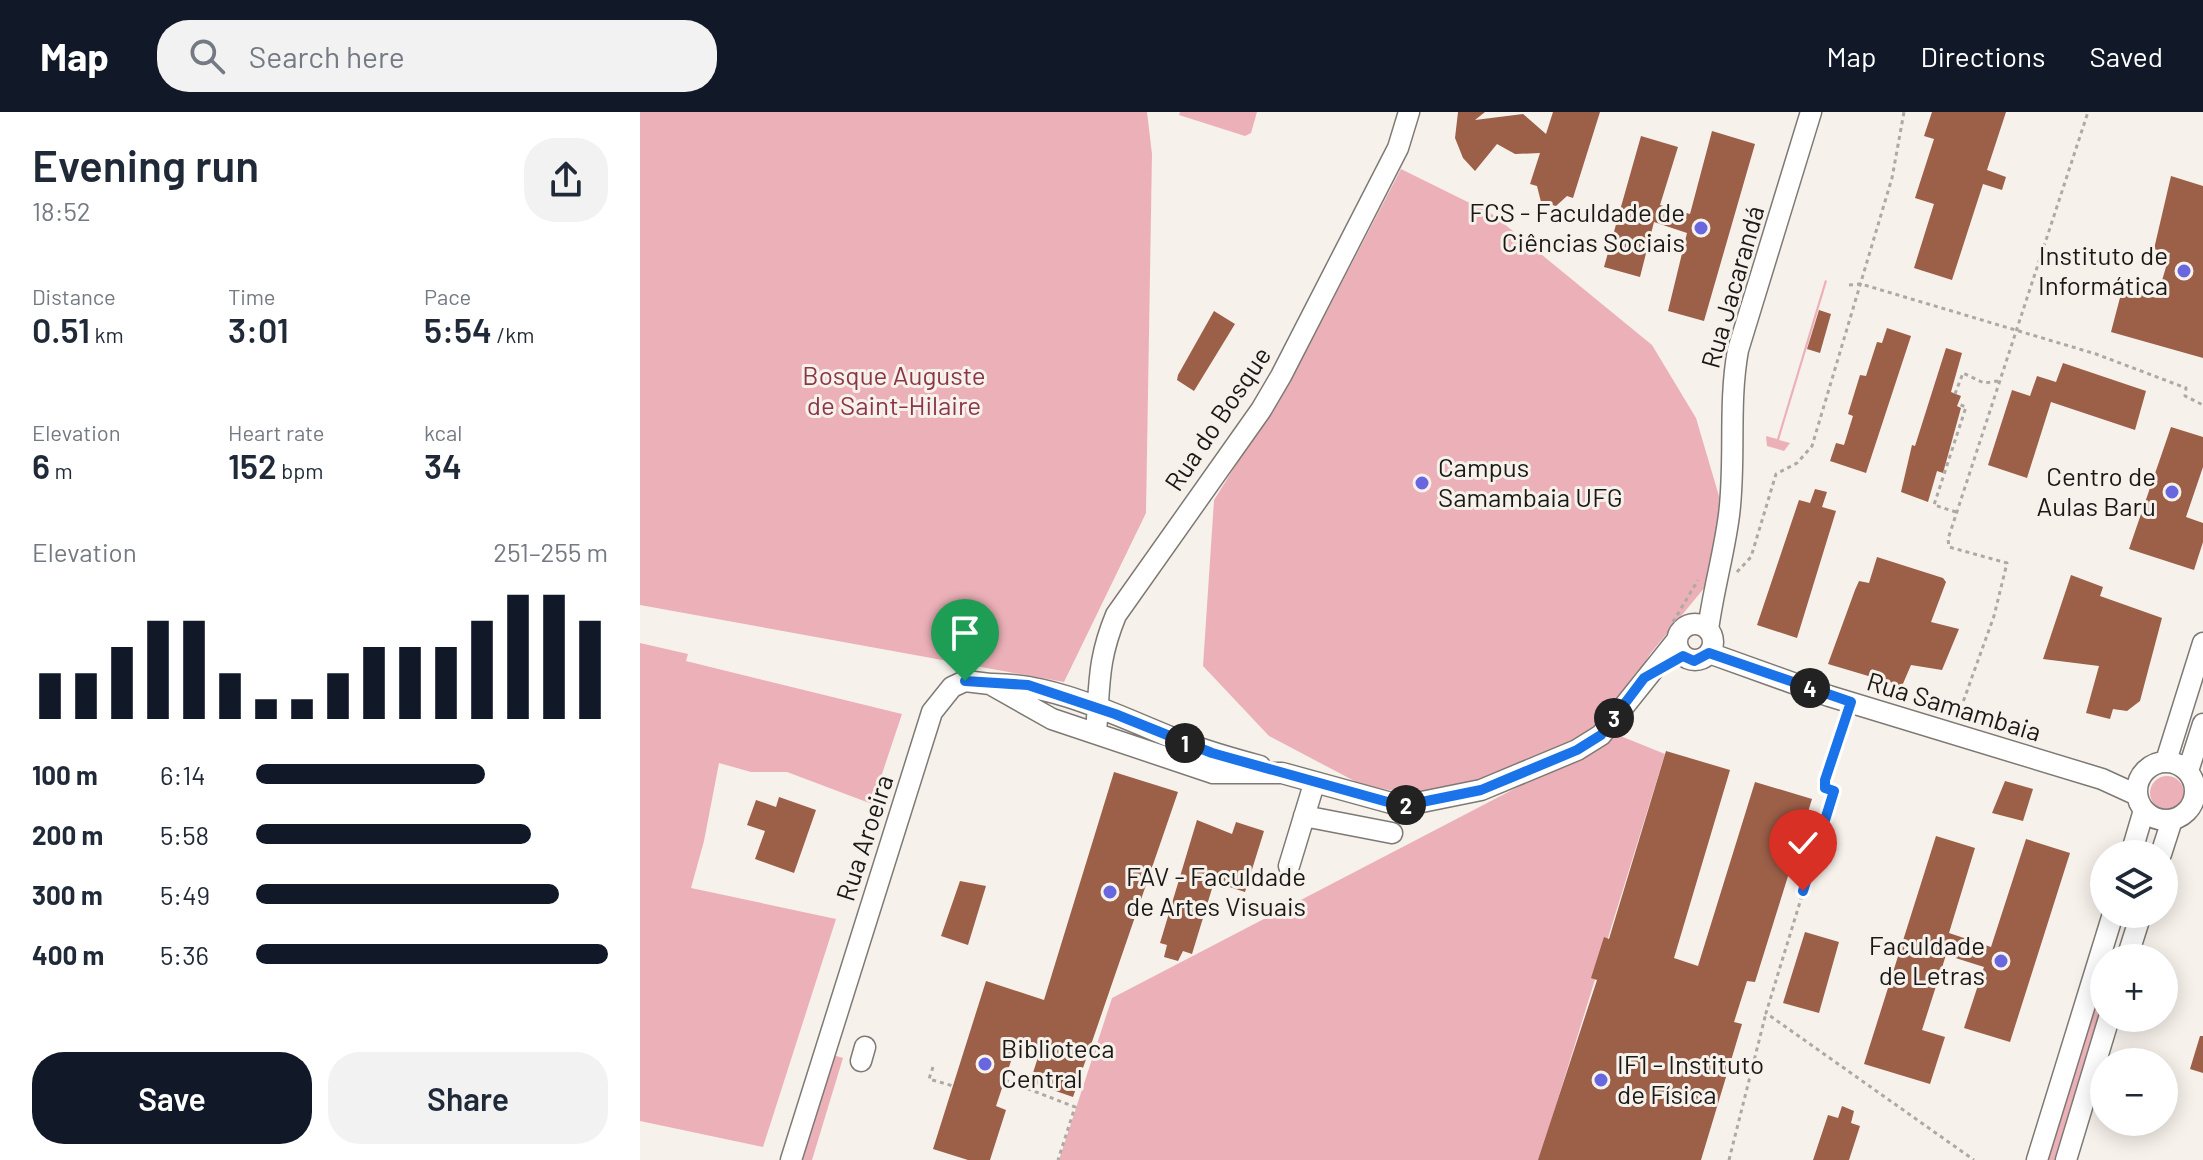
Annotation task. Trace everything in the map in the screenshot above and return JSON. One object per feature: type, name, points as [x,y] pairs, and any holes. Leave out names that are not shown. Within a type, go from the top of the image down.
[{"type":"street","name":"Rua do Bosque","points":[[1098,708],[1097,678],[1102,648],[1116,615],[1281,376],[1398,148],[1409,112]]},
{"type":"street","name":"Rua Jacarandá","points":[[1716,574],[1729,515],[1731,388],[1738,350],[1811,112]]},
{"type":"street","points":[[1679,637],[1694,661],[1709,653],[1713,641],[1708,630],[1716,574]]},
{"type":"street","points":[[990,684],[1052,719],[1213,773],[1282,773],[1402,806],[1481,790],[1577,750],[1601,735],[1679,637],[1716,574]]},
{"type":"street","points":[[1679,637],[1697,624],[1708,630]]},
{"type":"street","points":[[2166,761],[2203,643]]},
{"type":"street","name":"Rua Samambaia","points":[[1709,653],[1851,702],[2102,779],[2141,802]]},
{"type":"street","name":"Rua Aroeira","points":[[791,1160],[932,712],[952,687],[965,681],[1028,685],[1098,708],[1212,753],[1282,773]]},
{"type":"street","points":[[1096,732],[1098,708]]},
{"type":"street","points":[[2141,802],[2155,818],[2172,820],[2187,812],[2195,796],[2188,771],[2203,724]]},
{"type":"street","points":[[2134,840],[2143,774],[2149,767],[2166,761],[2188,771]]},
{"type":"street","points":[[1289,866],[1314,784]]},
{"type":"street","points":[[1304,816],[1392,833]]},
{"type":"street","points":[[2166,840],[2172,820]]},
{"type":"street","points":[[2037,1160],[2109,928]]},
{"type":"street","points":[[2066,1160],[2105,1032]]},
{"type":"path","points":[[1679,637],[1716,574],[1751,557],[1776,474],[1797,463],[1812,446],[1892,178],[1904,112]]},
{"type":"path","points":[[1955,723],[1994,616],[2007,563],[1949,547],[1948,539],[2088,112]]},
{"type":"path","points":[[1849,285],[1861,284],[2096,354],[2186,388],[2185,396],[2203,405]]},
{"type":"path","points":[[1955,394],[1963,373],[1984,383],[1998,381]]},
{"type":"path","points":[[1956,512],[1934,505],[1966,407],[1958,404]]},
{"type":"path","points":[[1729,1160],[1766,1013],[1834,791],[1825,788],[1825,780],[1851,702]]},
{"type":"path","points":[[1766,1013],[1974,1160]]},
{"type":"path","points":[[933,1067],[929,1079],[953,1086]]},
{"type":"path","points":[[1005,1080],[1075,1107],[1058,1160]]},
{"type":"green space","name":"Bosque Auguste de Saint-Hilaire","points":[[640,112],[1147,112],[1152,154],[1146,513],[1064,682],[640,605]]},
{"type":"green space","points":[[1180,112],[1257,112],[1251,133],[1245,136],[1179,115]]},
{"type":"green space","points":[[1401,169],[1492,214],[1652,345],[1696,418],[1721,503],[1705,587],[1650,654],[1606,727],[1438,799],[1362,785],[1269,736],[1203,666],[1214,500],[1300,363]]},
{"type":"green space","points":[[1825,280],[1779,440],[1790,443],[1784,451],[1767,446],[1766,436],[1777,439]]},
{"type":"green space","points":[[640,643],[688,654],[686,661],[902,714],[872,804],[787,772],[751,772],[719,763],[704,841],[691,888],[836,919],[763,1147],[640,1121]]},
{"type":"green space","points":[[1618,735],[1665,754],[1539,1160],[1059,1160],[1112,998]]},
{"type":"green space","points":[[2167,776],[2179,781],[2184,793],[2179,805],[2167,810],[2155,805],[2150,793],[2155,781]]},
{"type":"green space","points":[[2090,1010],[2090,1032],[2097,1032],[2057,1160],[2044,1160]]},
{"type":"green space","points":[[833,1055],[843,1058],[812,1160],[800,1160]]},
{"type":"building","points":[[1458,112],[1485,112],[1475,120],[1523,114],[1546,134],[1553,112],[1600,112],[1573,198],[1567,196],[1556,206],[1541,202],[1537,186],[1530,184],[1540,153],[1515,154],[1497,144],[1475,171],[1463,158],[1455,138]]},
{"type":"building","points":[[1932,112],[2006,112],[1987,170],[2006,177],[2002,190],[1983,184],[1952,280],[1914,268],[1934,204],[1915,198],[1934,139],[1924,136]]},
{"type":"building","name":"FCS - Faculdade de Ciências Sociais","points":[[1712,131],[1755,144],[1704,321],[1668,311],[1687,233],[1654,222],[1640,277],[1604,267],[1641,136],[1678,147],[1660,205],[1690,214]]},
{"type":"building","name":"Instituto de Informática","points":[[2171,176],[2203,186],[2203,358],[2111,332],[2122,290],[2157,298],[2170,253],[2154,249]]},
{"type":"building","points":[[1819,310],[1831,314],[1820,353],[1807,349]]},
{"type":"building","points":[[1214,311],[1235,324],[1194,391],[1177,380],[1178,375]]},
{"type":"building","points":[[1887,328],[1911,336],[1866,473],[1830,461],[1836,443],[1844,445],[1853,416],[1848,414],[1860,375],[1866,376],[1877,342],[1882,343]]},
{"type":"building","points":[[1946,348],[1962,353],[1951,392],[1961,396],[1957,406],[1961,408],[1943,473],[1937,471],[1928,502],[1901,492],[1912,445],[1915,446]]},
{"type":"building","points":[[2063,363],[2146,391],[2135,430],[2051,402],[2027,478],[1988,465],[2012,390],[2030,396],[2037,376],[2056,382]]},
{"type":"building","name":"Centro de Aulas Baru","points":[[2171,427],[2203,437],[2203,467],[2186,517],[2203,523],[2203,542],[2194,570],[2129,549]]},
{"type":"building","points":[[1815,489],[1827,492],[1822,507],[1836,511],[1797,638],[1757,625],[1799,500],[1810,503]]},
{"type":"building","points":[[1877,557],[1943,578],[1946,582],[1931,622],[1959,629],[1942,670],[1911,665],[1902,686],[1828,664],[1859,581],[1869,583]]},
{"type":"building","points":[[2071,575],[2103,587],[2100,596],[2162,618],[2140,701],[2127,711],[2113,709],[2110,719],[2086,713],[2099,666],[2043,659]]},
{"type":"building","points":[[1666,751],[1730,770],[1674,958],[1698,966],[1755,782],[1812,799],[1755,982],[1747,981],[1734,1022],[1742,1024],[1701,1160],[1538,1160],[1597,980],[1591,978],[1604,937],[1609,939]]},
{"type":"building","points":[[1114,772],[1178,792],[1073,1097],[1030,1082],[1041,1048],[1018,1040],[996,1106],[1006,1110],[990,1160],[968,1160],[933,1149],[986,981],[1044,1000]]},
{"type":"building","points":[[2005,781],[2033,789],[2023,821],[1992,813]]},
{"type":"building","points":[[779,797],[816,810],[794,873],[755,859],[765,831],[747,825],[756,800],[776,807]]},
{"type":"building","points":[[1197,820],[1232,834],[1236,822],[1264,831],[1245,892],[1214,882],[1192,954],[1183,951],[1178,961],[1164,957],[1167,945],[1160,943]]},
{"type":"building","name":"Faculdade de Letras","points":[[1936,836],[1975,848],[1949,933],[1991,947],[2026,839],[2070,853],[2010,1042],[1964,1028],[1984,967],[1946,955],[1922,1030],[1945,1037],[1930,1084],[1864,1064]]},
{"type":"building","points":[[960,881],[986,886],[968,945],[941,936]]},
{"type":"building","points":[[1805,932],[1839,942],[1819,1013],[1783,1003]]},
{"type":"building","points":[[2200,1036],[2203,1036],[2203,1073],[2190,1069]]},
{"type":"building","points":[[1842,1106],[1854,1111],[1851,1123],[1860,1126],[1849,1160],[1813,1160],[1828,1115],[1838,1118]]},
{"type":"place","name":"FCS - Faculdade de Ciências Sociais","points":[[1701,228]]},
{"type":"place","name":"Instituto de Informática","points":[[2184,271]]},
{"type":"place","name":"Campus Samambaia UFG","points":[[1422,483]]},
{"type":"place","name":"Centro de Aulas Baru","points":[[2172,492]]},
{"type":"place","name":"FAV - Faculdade de Artes Visuais","points":[[1110,892]]},
{"type":"place","name":"Faculdade de Letras","points":[[2001,961]]},
{"type":"place","name":"Biblioteca Central","points":[[985,1064]]},
{"type":"place","name":"IF1 - Instituto de Física","points":[[1601,1080]]},
{"type":"route","points":[[965,681],[1028,685],[1115,714],[1212,753],[1320,786],[1402,806],[1481,790],[1577,750],[1601,735],[1644,678],[1683,656],[1694,661],[1709,653],[1753,665],[1851,702],[1825,780],[1825,788],[1834,791],[1803,891]]}]
